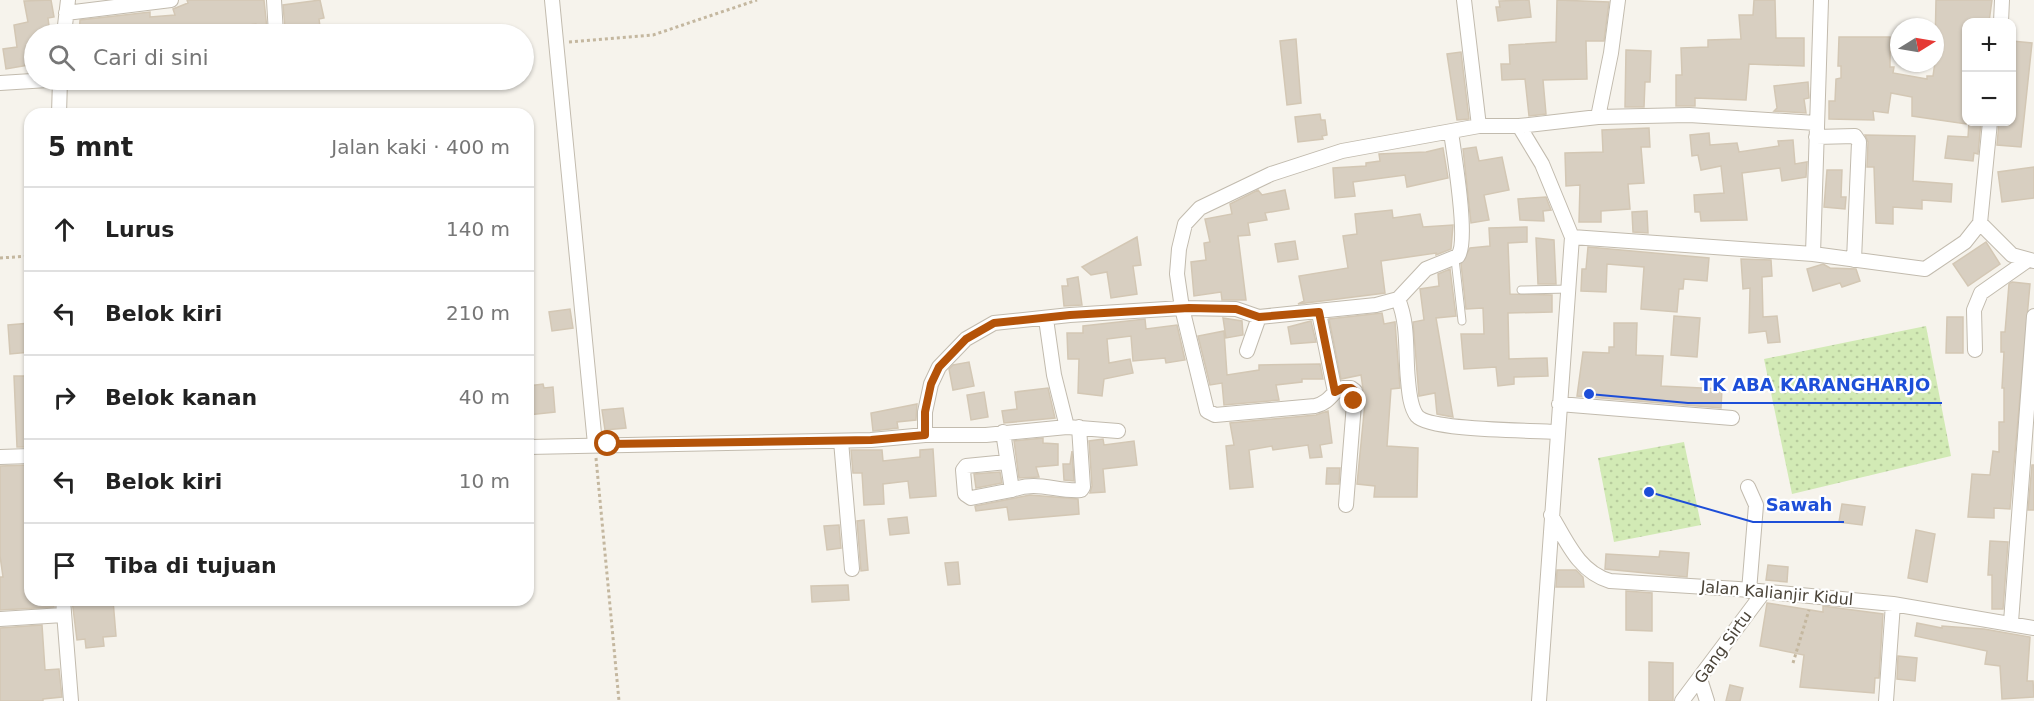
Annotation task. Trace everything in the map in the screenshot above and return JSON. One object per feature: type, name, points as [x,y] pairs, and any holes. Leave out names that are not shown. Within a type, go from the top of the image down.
[{"type":"street","points":[[65,24],[67,6],[171,0]]},
{"type":"street","points":[[274,0],[275,24]]},
{"type":"street","points":[[552,0],[595,444]]},
{"type":"street","points":[[1464,0],[1479,126]]},
{"type":"street","points":[[1598,117],[1611,52],[1618,0]]},
{"type":"street","points":[[1813,254],[1821,0]]},
{"type":"street","points":[[2001,18],[2002,0]]},
{"type":"street","points":[[0,83],[24,82]]},
{"type":"street","points":[[59,108],[60,90]]},
{"type":"street","points":[[1346,505],[1355,391],[1351,388],[1343,388],[1322,404],[1314,406],[1210,414],[1204,403],[1182,308],[1177,274],[1179,249],[1185,224],[1200,208],[1271,174],[1342,152],[1479,126],[1519,126],[1598,117],[1689,115],[1855,136],[1859,142],[1854,260]]},
{"type":"street","points":[[1519,126],[1542,164],[1572,237],[1556,432],[1539,701]]},
{"type":"street","points":[[1572,237],[1813,254],[1925,269],[1965,242],[1980,223],[1990,126]]},
{"type":"street","points":[[925,435],[925,412],[931,384],[939,367],[966,339],[994,323],[1070,315],[1182,308],[1236,309],[1259,317],[1319,312],[1398,299],[1418,275],[1434,265],[1455,259],[1461,252],[1462,229],[1451,132]]},
{"type":"street","points":[[1980,223],[2012,255],[2031,261]]},
{"type":"street","points":[[1975,350],[1976,301],[1981,293],[2031,261]]},
{"type":"street","points":[[1398,299],[1405,315],[1408,381],[1413,410],[1419,418],[1437,426],[1556,432]]},
{"type":"street","points":[[1319,312],[1335,392]]},
{"type":"street","points":[[2011,622],[2034,316]]},
{"type":"street","points":[[1247,351],[1259,317]]},
{"type":"street","points":[[1007,462],[966,466],[963,470],[965,494],[971,498],[1044,485],[1063,491],[1081,490],[1073,427],[1054,375],[1046,319]]},
{"type":"street","points":[[1559,404],[1732,418]]},
{"type":"street","points":[[534,447],[841,441],[925,435],[966,436],[1073,427],[1118,431]]},
{"type":"street","points":[[1003,432],[1012,490]]},
{"type":"street","points":[[841,441],[852,569]]},
{"type":"street","points":[[0,457],[24,456]]},
{"type":"street","points":[[1748,487],[1756,505],[1756,592]]},
{"type":"street","points":[[2019,508],[2034,509]]},
{"type":"street","name":"Jalan Kalianjir Kidul","points":[[1551,515],[1578,560],[1596,577],[1622,583],[1671,584],[1893,604],[2011,622],[2034,628]]},
{"type":"street","name":"Gang Sirtu","points":[[1682,701],[1700,679],[1756,592]]},
{"type":"street","points":[[1886,701],[1893,604]]},
{"type":"street","points":[[63,606],[72,700]]},
{"type":"street","points":[[0,619],[63,615]]},
{"type":"street","points":[[1700,679],[1707,701]]},
{"type":"lane","points":[[1455,259],[1462,321]]},
{"type":"lane","points":[[1521,290],[1569,289]]},
{"type":"path","points":[[555,43],[653,35],[757,0]]},
{"type":"path","points":[[0,258],[24,256]]},
{"type":"path","points":[[595,444],[619,701]]},
{"type":"path","points":[[1793,663],[1813,597]]},
{"type":"green space","points":[[1926,326],[1951,456],[1792,494],[1764,359]]},
{"type":"green space","points":[[1684,442],[1701,525],[1614,542],[1598,458]]},
{"type":"building","points":[[51,0],[54,17],[48,18],[49,24],[24,24],[24,66],[6,69],[3,49],[17,47],[14,25],[28,22],[24,1]]},
{"type":"building","points":[[187,0],[264,0],[266,24],[80,24],[80,20],[150,12],[150,17],[175,15],[173,9],[188,3]]},
{"type":"building","points":[[320,0],[324,18],[319,19],[320,24],[285,24],[283,5]]},
{"type":"building","points":[[1529,0],[1531,17],[1498,21],[1496,7],[1500,7],[1499,1]]},
{"type":"building","points":[[1557,0],[1609,2],[1604,41],[1586,41],[1587,79],[1543,80],[1546,114],[1529,116],[1525,79],[1502,80],[1501,64],[1510,64],[1509,45],[1556,42]]},
{"type":"building","points":[[1754,0],[1775,0],[1776,38],[1804,38],[1804,66],[1749,64],[1746,100],[1695,98],[1695,106],[1676,106],[1676,75],[1682,75],[1681,48],[1708,47],[1708,40],[1741,39],[1739,15],[1753,15]]},
{"type":"building","points":[[1936,0],[1992,0],[1990,18],[1962,18],[1962,123],[1912,116],[1912,97],[1891,93],[1888,113],[1873,111],[1874,120],[1829,119],[1829,101],[1835,101],[1836,79],[1841,78],[1841,66],[1838,66],[1839,37],[1890,37],[1890,72],[1927,79],[1927,76],[1933,76],[1934,72],[1944,72],[1944,18],[1936,18]]},
{"type":"building","points":[[1296,39],[1301,103],[1287,105],[1280,41]]},
{"type":"building","points":[[2016,41],[2032,43],[2021,147],[1997,145],[1999,126],[2016,126]]},
{"type":"building","points":[[1626,50],[1651,51],[1650,82],[1645,82],[1644,107],[1625,107]]},
{"type":"building","points":[[1461,52],[1469,119],[1457,120],[1447,54]]},
{"type":"building","points":[[1808,82],[1809,98],[1804,99],[1806,113],[1774,111],[1777,108],[1774,86]]},
{"type":"building","points":[[1320,114],[1321,120],[1325,120],[1327,135],[1322,136],[1323,139],[1298,142],[1295,117]]},
{"type":"building","points":[[1969,126],[1981,126],[1978,154],[1974,153],[1973,161],[1945,158],[1948,136],[1968,137]]},
{"type":"building","points":[[1649,128],[1650,147],[1641,147],[1644,183],[1628,184],[1630,209],[1601,211],[1601,222],[1579,222],[1580,185],[1566,186],[1565,153],[1603,152],[1602,130]]},
{"type":"building","points":[[1709,133],[1710,145],[1737,143],[1739,152],[1779,146],[1778,141],[1793,140],[1795,164],[1807,162],[1806,177],[1782,181],[1780,168],[1742,173],[1747,220],[1701,221],[1700,212],[1695,212],[1694,195],[1724,193],[1721,166],[1701,170],[1698,155],[1692,156],[1690,135]]},
{"type":"building","points":[[1865,135],[1915,136],[1913,181],[1952,184],[1951,202],[1922,200],[1922,209],[1893,207],[1893,224],[1876,223],[1874,167],[1867,167],[1868,142]]},
{"type":"building","points":[[1476,147],[1479,161],[1502,157],[1509,190],[1484,195],[1489,220],[1471,223],[1463,149]]},
{"type":"building","points":[[1443,148],[1448,178],[1407,187],[1405,175],[1353,182],[1355,196],[1335,198],[1333,168],[1366,166],[1366,163],[1380,161],[1379,154],[1426,152]]},
{"type":"building","points":[[2034,167],[2034,198],[2002,202],[1998,172]]},
{"type":"building","points":[[1827,170],[1842,170],[1841,197],[1846,197],[1845,209],[1824,207]]},
{"type":"building","points":[[1258,190],[1262,195],[1285,190],[1289,209],[1265,213],[1267,220],[1248,223],[1250,235],[1238,236],[1246,300],[1222,300],[1221,292],[1194,296],[1191,262],[1206,260],[1204,243],[1210,242],[1205,219],[1232,214],[1230,204]]},
{"type":"building","points":[[1546,197],[1551,210],[1543,211],[1544,221],[1520,220],[1518,199]]},
{"type":"building","points":[[1392,210],[1393,218],[1420,214],[1423,227],[1453,225],[1451,249],[1436,255],[1436,253],[1381,261],[1385,293],[1298,304],[1304,301],[1299,276],[1348,268],[1343,236],[1357,234],[1355,214]]},
{"type":"building","points":[[1647,211],[1648,233],[1633,232],[1632,212]]},
{"type":"building","points":[[1527,227],[1527,242],[1508,243],[1510,294],[1552,295],[1552,312],[1508,313],[1509,359],[1547,358],[1548,376],[1514,377],[1514,384],[1498,386],[1496,367],[1464,369],[1461,334],[1484,334],[1483,308],[1466,309],[1461,264],[1470,248],[1490,246],[1489,228]]},
{"type":"building","points":[[1137,237],[1141,265],[1133,266],[1137,294],[1111,298],[1107,272],[1091,275],[1082,267]]},
{"type":"building","points":[[1536,238],[1554,240],[1556,284],[1538,284]]},
{"type":"building","points":[[1295,241],[1298,259],[1278,262],[1275,244]]},
{"type":"building","points":[[1986,242],[2000,264],[1968,286],[1953,264]]},
{"type":"building","points":[[1588,247],[1709,258],[1707,281],[1684,279],[1683,289],[1679,289],[1677,312],[1641,309],[1644,267],[1607,264],[1606,292],[1581,291],[1582,269],[1586,269]]},
{"type":"building","points":[[1741,259],[1771,260],[1772,276],[1762,277],[1763,317],[1777,316],[1780,342],[1768,343],[1766,331],[1749,333],[1750,288],[1743,289]]},
{"type":"building","points":[[1823,264],[1830,268],[1856,269],[1860,281],[1842,287],[1840,283],[1813,291],[1807,269]]},
{"type":"building","points":[[1450,269],[1456,316],[1436,318],[1453,417],[1437,414],[1435,393],[1419,396],[1413,322],[1424,320],[1420,289],[1439,286],[1438,274]]},
{"type":"building","points":[[1078,277],[1082,305],[1064,306],[1062,286],[1068,286],[1067,279]]},
{"type":"building","points":[[2012,282],[2030,284],[2010,509],[1994,508],[1994,518],[1968,517],[1972,474],[1990,475],[1993,451],[1999,452],[1999,422],[2004,422],[2004,388],[2002,388],[2004,352],[2001,352],[2001,332],[2005,332],[2009,284]]},
{"type":"building","points":[[570,309],[573,328],[552,331],[549,312]]},
{"type":"building","points":[[1382,313],[1384,324],[1395,322],[1400,388],[1391,389],[1387,446],[1418,448],[1417,497],[1374,497],[1375,486],[1357,484],[1365,403],[1361,375],[1341,379],[1329,319]]},
{"type":"building","points":[[1674,316],[1700,318],[1697,357],[1671,355]]},
{"type":"building","points":[[1947,317],[1963,317],[1963,353],[1946,353]]},
{"type":"building","points":[[1223,318],[1242,321],[1243,335],[1226,338]]},
{"type":"building","points":[[1145,319],[1146,329],[1177,325],[1185,360],[1166,363],[1165,358],[1133,361],[1131,336],[1107,339],[1109,363],[1130,359],[1133,373],[1104,379],[1102,396],[1078,393],[1079,359],[1068,359],[1067,333],[1083,333],[1083,326]]},
{"type":"building","points":[[1311,321],[1316,342],[1291,344],[1288,327]]},
{"type":"building","points":[[1614,323],[1637,323],[1636,355],[1663,356],[1661,386],[1722,389],[1721,408],[1577,396],[1583,352],[1609,353],[1609,347],[1614,347]]},
{"type":"building","points":[[24,324],[24,353],[10,354],[8,325]]},
{"type":"building","points":[[1224,331],[1227,375],[1259,370],[1259,365],[1320,364],[1323,379],[1302,379],[1302,382],[1276,385],[1279,400],[1224,405],[1222,383],[1210,385],[1198,336]]},
{"type":"building","points":[[969,362],[974,386],[953,390],[949,369],[953,365]]},
{"type":"building","points":[[14,376],[24,376],[24,447],[17,447]]},
{"type":"building","points":[[543,384],[544,388],[553,387],[555,412],[534,414],[534,385]]},
{"type":"building","points":[[1048,388],[1055,418],[1004,423],[1002,411],[1017,409],[1015,392]]},
{"type":"building","points":[[984,392],[988,417],[971,420],[967,395]]},
{"type":"building","points":[[917,404],[916,420],[897,422],[898,428],[873,431],[871,413]]},
{"type":"building","points":[[623,408],[626,428],[605,430],[602,410]]},
{"type":"building","points":[[1328,411],[1332,443],[1320,445],[1322,457],[1310,458],[1308,445],[1273,450],[1272,446],[1249,450],[1253,487],[1230,489],[1226,446],[1234,445],[1230,423],[1316,415]]},
{"type":"building","points":[[1043,438],[1043,443],[1058,444],[1058,465],[1036,467],[1039,477],[1019,478],[1014,441]]},
{"type":"building","points":[[1103,439],[1104,445],[1134,441],[1137,465],[1103,469],[1105,492],[1090,493],[1092,486],[1089,441]]},
{"type":"building","points":[[933,449],[936,496],[910,498],[908,481],[883,484],[884,504],[864,505],[862,473],[853,473],[851,450],[882,450],[883,461],[920,457],[920,450]]},
{"type":"building","points":[[1072,451],[1074,481],[1064,480],[1063,464],[1070,464]]},
{"type":"building","points":[[24,465],[24,606],[54,607],[0,610],[0,577],[3,577],[0,556],[0,466]]},
{"type":"building","points":[[2032,465],[2034,465],[2034,510],[2028,510]]},
{"type":"building","points":[[1327,468],[1340,468],[1339,484],[1326,484]]},
{"type":"building","points":[[1000,472],[1002,483],[976,488],[974,474]]},
{"type":"building","points":[[1030,495],[1078,499],[1079,514],[1009,520],[1007,507],[976,511],[975,506]]},
{"type":"building","points":[[1842,504],[1865,507],[1862,525],[1839,522]]},
{"type":"building","points":[[907,517],[909,533],[890,535],[888,519]]},
{"type":"building","points":[[864,520],[868,570],[861,571],[857,521]]},
{"type":"building","points":[[839,525],[841,548],[827,550],[824,526]]},
{"type":"building","points":[[1916,530],[1935,534],[1927,582],[1908,578]]},
{"type":"building","points":[[1990,541],[2008,542],[2003,609],[1992,609],[1992,575],[1988,575]]},
{"type":"building","points":[[1660,551],[1689,553],[1687,577],[1605,569],[1606,554],[1659,557]]},
{"type":"building","points":[[958,562],[960,584],[948,585],[945,563]]},
{"type":"building","points":[[1768,565],[1788,567],[1787,582],[1766,580]]},
{"type":"building","points":[[1557,570],[1576,570],[1583,577],[1584,587],[1556,587]]},
{"type":"building","points":[[848,585],[849,600],[812,602],[811,586]]},
{"type":"building","points":[[1626,591],[1652,593],[1652,631],[1626,630]]},
{"type":"building","points":[[1767,603],[1823,612],[1823,606],[1883,614],[1879,678],[1875,678],[1874,693],[1800,687],[1804,655],[1760,646]]},
{"type":"building","points":[[73,606],[114,606],[116,636],[103,637],[104,646],[86,648],[85,639],[77,640]]},
{"type":"building","points":[[1917,623],[1942,628],[1942,626],[1984,629],[2030,637],[2027,681],[2033,681],[2034,697],[2002,699],[2000,666],[1985,664],[1987,651],[1915,636]]},
{"type":"building","points":[[42,625],[45,670],[59,669],[62,697],[43,699],[43,701],[0,701],[0,628]]},
{"type":"building","points":[[1898,656],[1917,658],[1915,681],[1897,679]]},
{"type":"building","points":[[1649,662],[1673,663],[1673,701],[1649,701]]},
{"type":"building","points":[[1730,685],[1743,688],[1740,701],[1726,701]]},
{"type":"place","name":"TK ABA KARANGHARJO","points":[[1589,394]]},
{"type":"place","name":"Sawah","points":[[1649,492]]},
{"type":"route","points":[[608,444],[871,440],[925,435],[925,412],[931,384],[939,367],[966,339],[994,323],[1158,309],[1236,309],[1259,317],[1319,312],[1335,392],[1343,388],[1351,388],[1355,391],[1354,401]]}]
